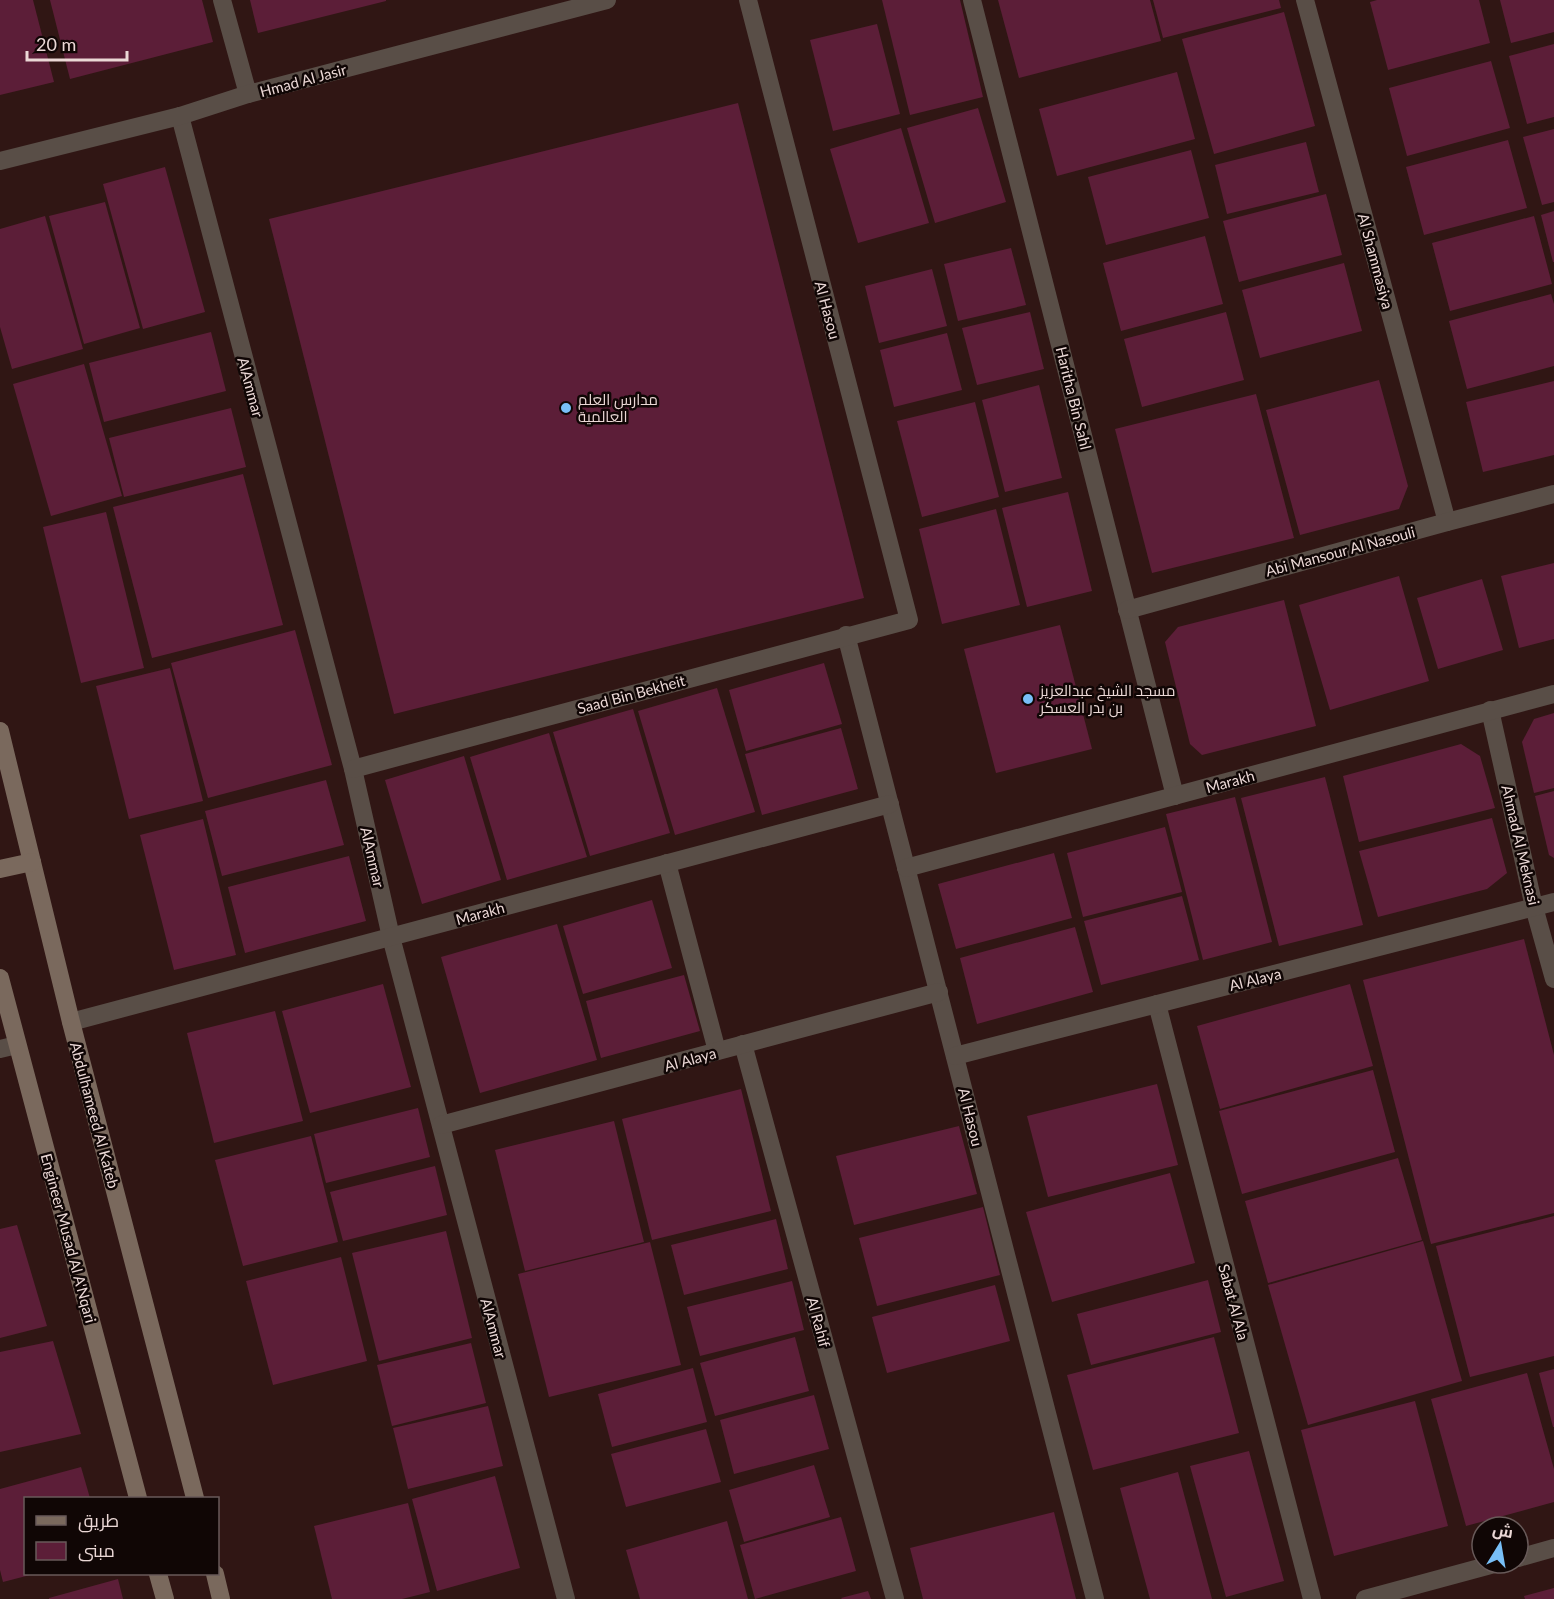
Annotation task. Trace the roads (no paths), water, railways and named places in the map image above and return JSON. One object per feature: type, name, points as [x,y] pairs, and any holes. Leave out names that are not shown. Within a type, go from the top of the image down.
[{"type":"street","points":[[222,0],[248,94]]},
{"type":"street","name":"Hmad Al Jasir","points":[[0,161],[180,116],[543,8],[607,0]]},
{"type":"street","name":"Al Hasou","points":[[748,0],[909,620]]},
{"type":"street","name":"Haritha Bin Sahl","points":[[972,0],[1175,796]]},
{"type":"street","name":"Al Shammasiya","points":[[1305,0],[1447,522]]},
{"type":"street","name":"AlAmmar","points":[[180,116],[353,769],[392,937],[566,1599]]},
{"type":"street","name":"Abi Mansour Al Nasouli","points":[[1128,610],[1554,494]]},
{"type":"street","name":"Saad Bin Bekheit","points":[[353,769],[846,635],[909,620]]},
{"type":"street","name":"Al Hasou","points":[[846,635],[1095,1599]]},
{"type":"street","name":"Marakh","points":[[906,868],[1554,694]]},
{"type":"street","name":"Ahmad Al Meknasi","points":[[1490,710],[1534,907],[1554,979]]},
{"type":"street","name":"Abdulhameed Al Kateb","points":[[0,730],[71,1022],[195,1497]]},
{"type":"street","name":"Marakh","points":[[71,1022],[890,804]]},
{"type":"street","points":[[0,869],[32,862]]},
{"type":"street","points":[[667,863],[717,1051]]},
{"type":"street","name":"Al Alaya","points":[[955,1056],[1554,902]]},
{"type":"street","name":"Engineer Musad Al A'Nqari","points":[[0,978],[9,1047],[138,1497]]},
{"type":"street","name":"Al Alaya","points":[[441,1125],[939,992]]},
{"type":"street","name":"Sabat Al Ala","points":[[1156,1004],[1312,1599]]},
{"type":"street","name":"Al Rahif","points":[[743,1044],[895,1599]]},
{"type":"street","points":[[1530,1555],[1554,1548]]},
{"type":"street","points":[[1365,1599],[1470,1571]]},
{"type":"street","points":[[158,1575],[165,1599]]},
{"type":"street","points":[[214,1575],[221,1599]]},
{"type":"place","name":"مدارس العلم العالمية","points":[[566,408]]},
{"type":"place","name":"مسجد الشيخ عبدالعزيز بن بدر العسكر","points":[[1028,699]]}]
